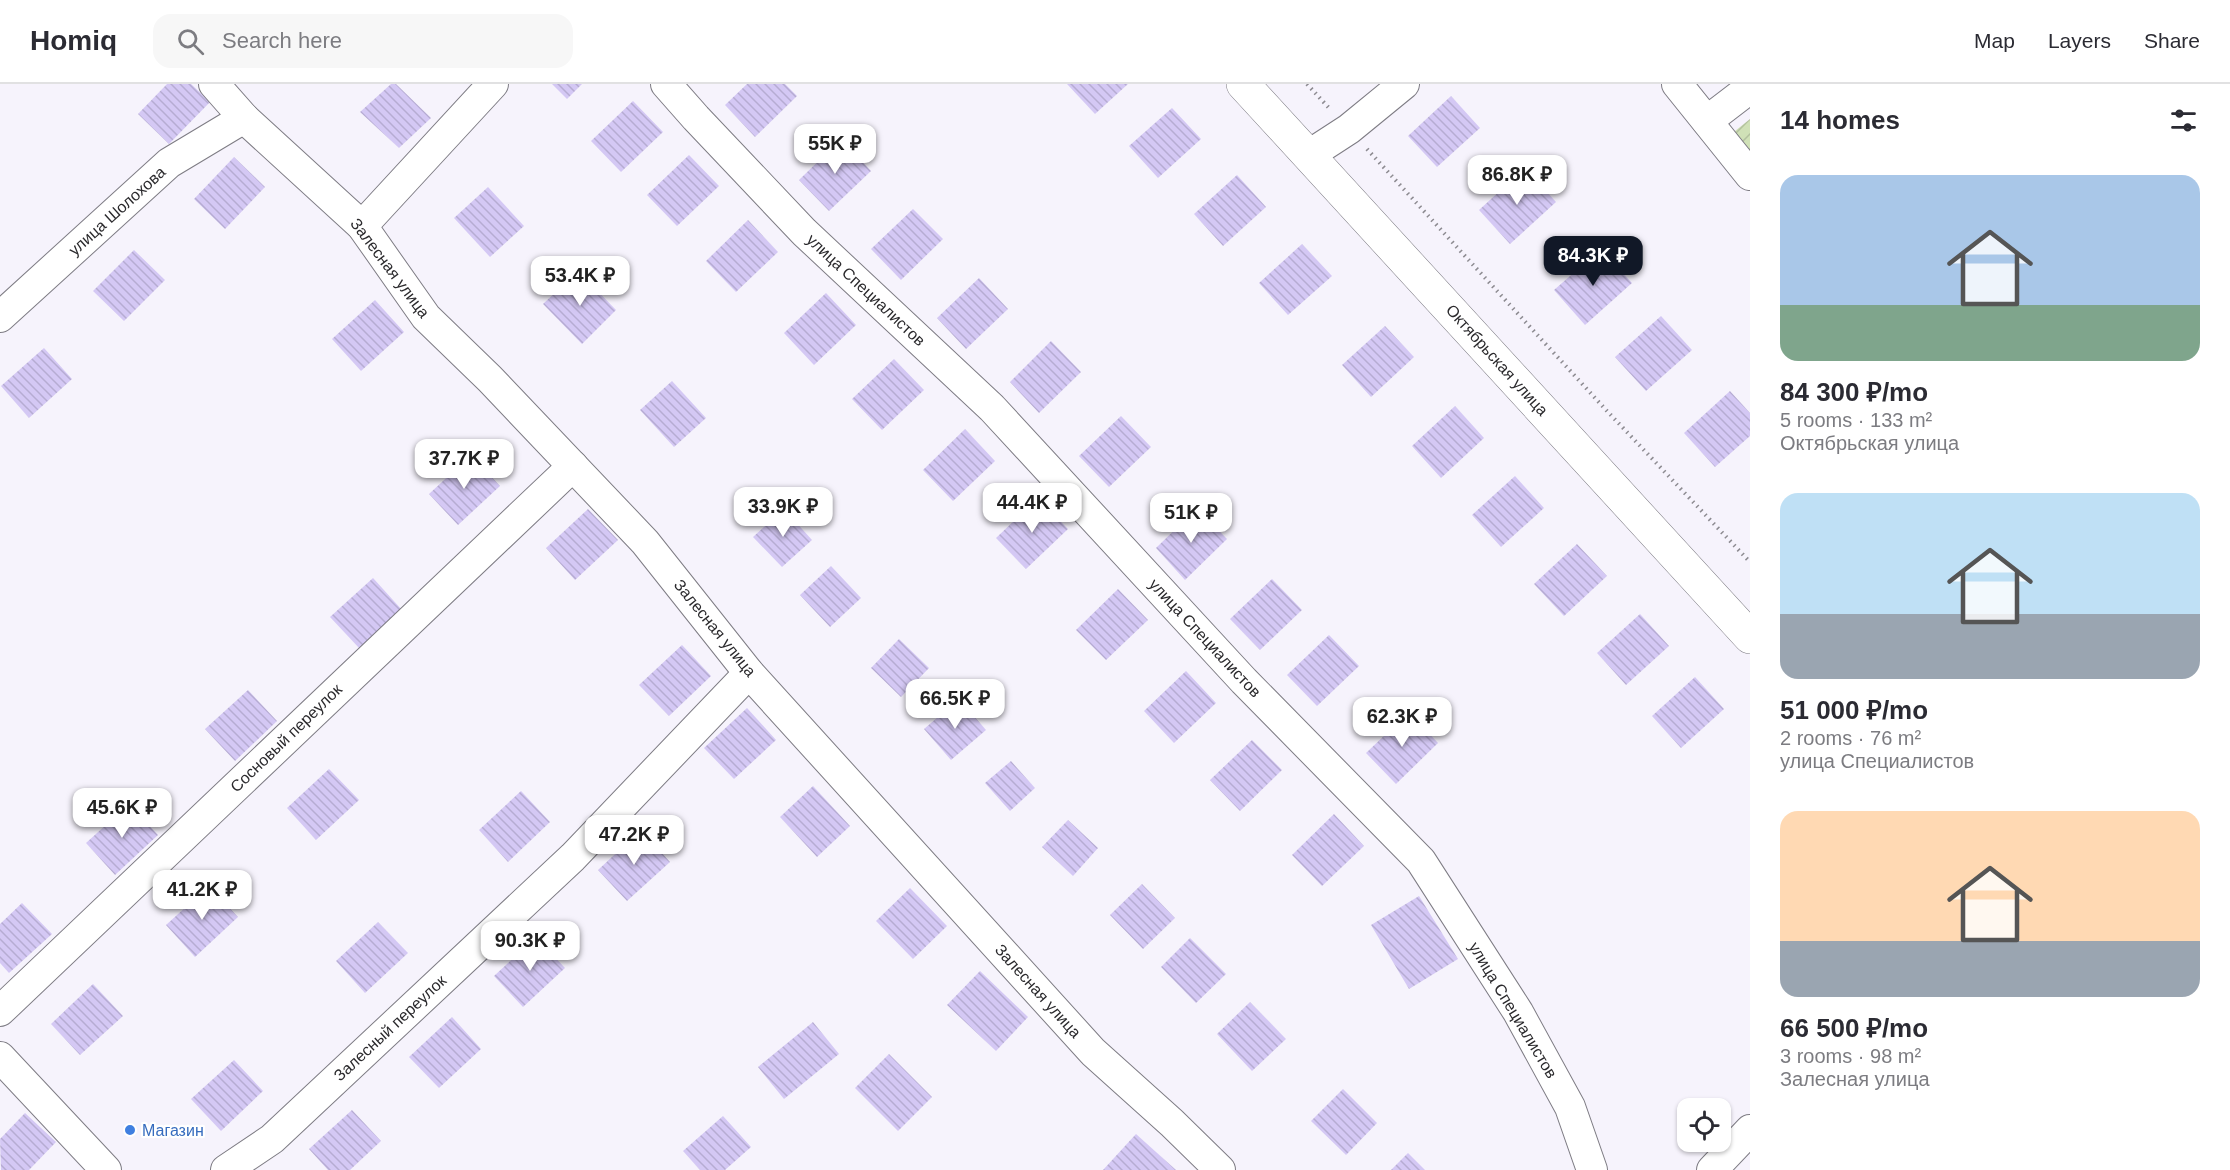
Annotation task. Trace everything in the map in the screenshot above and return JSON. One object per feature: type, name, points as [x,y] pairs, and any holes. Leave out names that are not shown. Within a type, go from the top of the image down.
[{"type":"main road","name":"Октябрьская улица","points":[[1243,84],[1750,637]]},
{"type":"street","name":"Залесная улица","points":[[214,84],[244,118],[362,226],[426,317],[490,379],[645,542],[749,673],[1093,1052],[1220,1170]]},
{"type":"street","points":[[362,226],[494,84]]},
{"type":"street","name":"улица Специалистов","points":[[666,84],[804,231],[992,408],[1244,681],[1421,861],[1518,1012],[1570,1107],[1592,1170]]},
{"type":"street","points":[[1310,155],[1349,129],[1404,84]]},
{"type":"street","points":[[1677,84],[1750,175]]},
{"type":"street","points":[[1707,121],[1750,88]]},
{"type":"street","name":"улица Шолохова","points":[[0,317],[170,163],[244,118]]},
{"type":"street","name":"Сосновый переулок","points":[[0,1011],[573,466]]},
{"type":"street","name":"Залесный переулок","points":[[226,1170],[272,1139],[573,857],[749,673]]},
{"type":"street","points":[[0,1057],[106,1170]]},
{"type":"street","points":[[1712,1170],[1750,1130]]},
{"type":"path","points":[[1306,84],[1750,562]]},
{"type":"green space","points":[[1750,119],[1750,160],[1730,135]]},
{"type":"building","points":[[167,84],[191,84],[210,102],[169,144],[138,114]]},
{"type":"building","points":[[391,84],[396,84],[431,118],[399,148],[360,112]]},
{"type":"building","points":[[552,84],[582,84],[567,99]]},
{"type":"building","points":[[747,84],[785,84],[797,96],[755,137],[725,105]]},
{"type":"building","points":[[1067,84],[1128,84],[1095,114]]},
{"type":"building","points":[[1451,96],[1480,128],[1437,167],[1408,136]]},
{"type":"building","points":[[633,101],[663,132],[621,172],[591,141]]},
{"type":"building","points":[[1172,108],[1201,139],[1158,178],[1129,146]]},
{"type":"building","points":[[841,139],[871,171],[829,211],[799,180]]},
{"type":"building","points":[[689,155],[719,186],[677,226],[647,195]]},
{"type":"building","points":[[234,157],[265,187],[225,229],[194,199]]},
{"type":"building","points":[[1525,168],[1556,202],[1510,244],[1479,210]]},
{"type":"building","points":[[1237,175],[1266,207],[1223,246],[1194,214]]},
{"type":"building","points":[[488,187],[524,226],[490,257],[454,218]]},
{"type":"building","points":[[913,209],[943,239],[901,280],[871,249]]},
{"type":"building","points":[[748,220],[778,252],[736,292],[706,261]]},
{"type":"building","points":[[1302,244],[1332,276],[1288,315],[1259,283]]},
{"type":"building","points":[[1601,249],[1632,283],[1585,325],[1554,290]]},
{"type":"building","points":[[134,250],[165,280],[124,321],[93,291]]},
{"type":"building","points":[[578,271],[616,310],[582,344],[543,304]]},
{"type":"building","points":[[979,278],[1008,309],[966,349],[937,318]]},
{"type":"building","points":[[826,293],[856,325],[814,365],[784,333]]},
{"type":"building","points":[[375,300],[404,332],[361,371],[332,339]]},
{"type":"building","points":[[1661,316],[1692,350],[1646,391],[1615,357]]},
{"type":"building","points":[[1385,326],[1414,357],[1371,397],[1342,365]]},
{"type":"building","points":[[1051,341],[1081,372],[1039,413],[1010,382]]},
{"type":"building","points":[[44,348],[72,379],[29,418],[1,386]]},
{"type":"building","points":[[894,359],[924,390],[882,430],[852,399]]},
{"type":"building","points":[[672,381],[706,418],[674,447],[640,410]]},
{"type":"building","points":[[1730,391],[1750,413],[1750,436],[1715,467],[1684,433]]},
{"type":"building","points":[[1455,406],[1484,438],[1441,478],[1412,446]]},
{"type":"building","points":[[1121,416],[1151,447],[1109,487],[1079,456]]},
{"type":"building","points":[[965,429],[995,461],[953,501],[923,470]]},
{"type":"building","points":[[471,455],[500,486],[458,525],[429,494]]},
{"type":"building","points":[[1515,476],[1544,508],[1501,547],[1472,515]]},
{"type":"building","points":[[1038,498],[1068,529],[1026,569],[996,538]]},
{"type":"building","points":[[1197,508],[1227,539],[1185,580],[1156,548]]},
{"type":"building","points":[[588,509],[618,540],[575,580],[546,548]]},
{"type":"building","points":[[784,509],[812,540],[782,567],[753,537]]},
{"type":"building","points":[[1577,544],[1607,576],[1564,616],[1534,584]]},
{"type":"building","points":[[831,566],[861,598],[830,627],[800,595]]},
{"type":"building","points":[[373,578],[402,610],[360,649],[330,617]]},
{"type":"building","points":[[1272,579],[1302,610],[1260,650],[1230,619]]},
{"type":"building","points":[[1118,589],[1148,620],[1106,660],[1076,630]]},
{"type":"building","points":[[1640,614],[1669,646],[1626,685],[1597,653]]},
{"type":"building","points":[[1329,635],[1359,666],[1317,706],[1287,675]]},
{"type":"building","points":[[899,639],[929,668],[901,697],[871,668]]},
{"type":"building","points":[[682,645],[711,676],[669,716],[639,685]]},
{"type":"building","points":[[1186,671],[1216,703],[1174,743],[1144,711]]},
{"type":"building","points":[[1695,677],[1724,709],[1681,748],[1652,716]]},
{"type":"building","points":[[248,690],[277,721],[235,761],[205,729]]},
{"type":"building","points":[[959,699],[986,730],[951,760],[924,729]]},
{"type":"building","points":[[747,708],[776,740],[734,779],[704,748]]},
{"type":"building","points":[[1409,712],[1438,743],[1396,784],[1366,753]]},
{"type":"building","points":[[1252,740],[1282,770],[1240,811],[1210,780]]},
{"type":"building","points":[[1011,761],[1035,788],[1010,811],[985,783]]},
{"type":"building","points":[[329,769],[359,800],[316,840],[287,808]]},
{"type":"building","points":[[813,786],[850,826],[817,857],[780,817]]},
{"type":"building","points":[[521,791],[550,822],[508,862],[479,830]]},
{"type":"building","points":[[129,804],[158,835],[115,875],[86,843]]},
{"type":"building","points":[[1334,814],[1364,846],[1322,886],[1292,855]]},
{"type":"building","points":[[1068,820],[1098,848],[1073,876],[1042,847]]},
{"type":"building","points":[[641,830],[670,862],[627,901],[598,870]]},
{"type":"building","points":[[1142,884],[1175,918],[1143,949],[1110,915]]},
{"type":"building","points":[[209,886],[238,917],[195,957],[166,925]]},
{"type":"building","points":[[910,888],[947,926],[913,959],[876,921]]},
{"type":"building","points":[[1419,896],[1458,959],[1409,989],[1371,925]]},
{"type":"building","points":[[22,903],[52,934],[9,973],[0,963],[0,924]]},
{"type":"building","points":[[378,922],[408,953],[365,993],[336,961]]},
{"type":"building","points":[[536,937],[565,968],[523,1007],[494,976]]},
{"type":"building","points":[[1190,938],[1226,974],[1196,1003],[1161,967]]},
{"type":"building","points":[[980,971],[1028,1017],[996,1051],[947,1005]]},
{"type":"building","points":[[93,984],[123,1016],[80,1055],[51,1024]]},
{"type":"building","points":[[1250,1002],[1286,1039],[1252,1071],[1217,1034]]},
{"type":"building","points":[[452,1017],[481,1049],[439,1088],[409,1057]]},
{"type":"building","points":[[813,1022],[839,1054],[784,1099],[758,1067]]},
{"type":"building","points":[[889,1054],[932,1097],[898,1131],[855,1088]]},
{"type":"building","points":[[234,1060],[263,1091],[221,1131],[191,1099]]},
{"type":"building","points":[[1343,1089],[1377,1123],[1346,1155],[1311,1121]]},
{"type":"building","points":[[352,1110],[381,1141],[350,1170],[328,1170],[309,1149]]},
{"type":"building","points":[[25,1113],[56,1142],[29,1170],[1,1170],[0,1139]]},
{"type":"building","points":[[723,1116],[751,1147],[725,1170],[700,1170],[683,1151]]},
{"type":"building","points":[[1136,1134],[1176,1170],[1103,1170]]},
{"type":"building","points":[[1408,1153],[1425,1170],[1391,1170]]},
{"type":"place","name":"Магазин","points":[[130,1130]]}]
